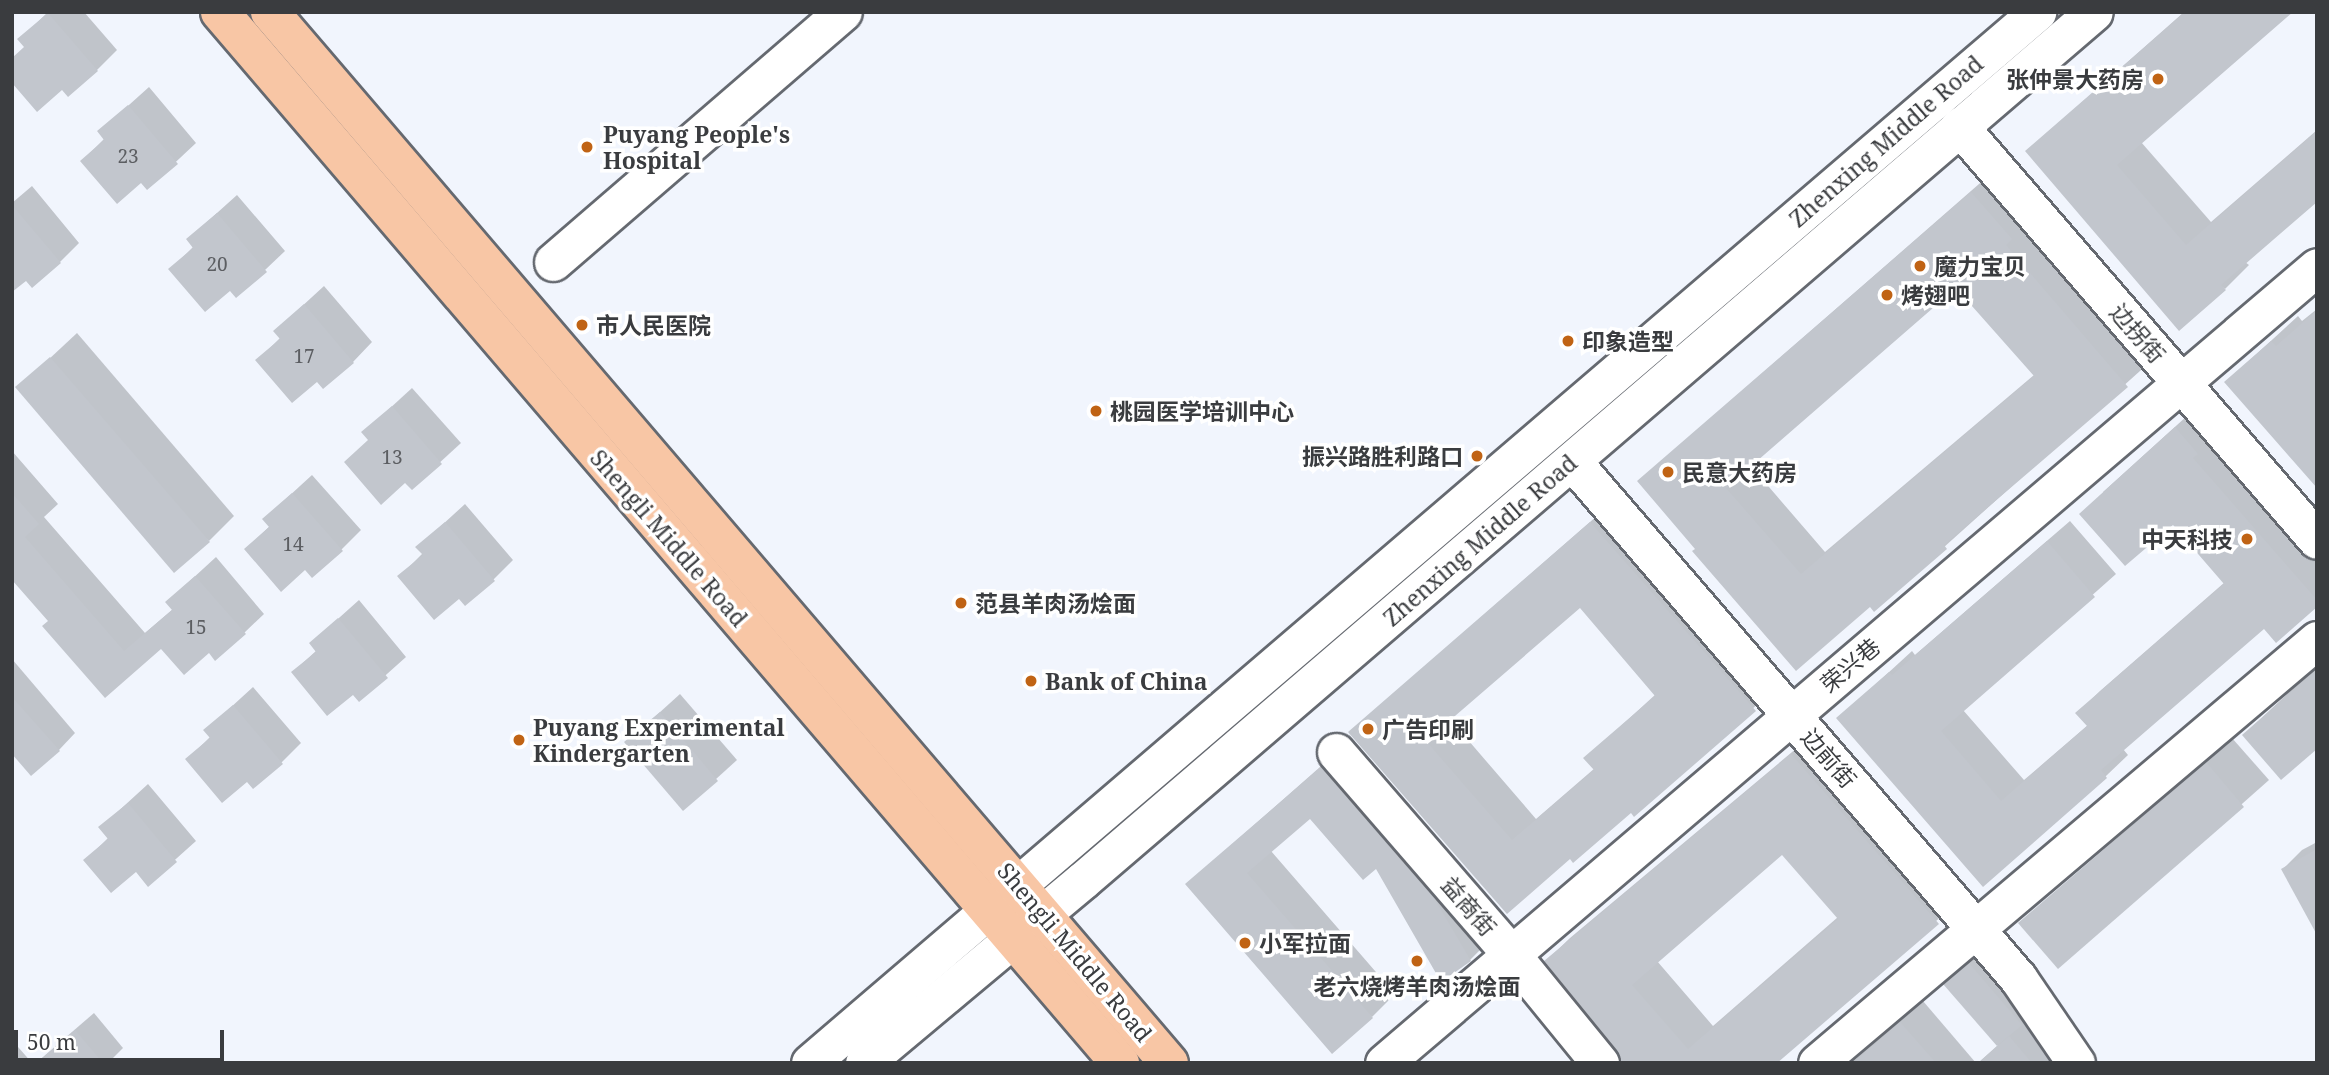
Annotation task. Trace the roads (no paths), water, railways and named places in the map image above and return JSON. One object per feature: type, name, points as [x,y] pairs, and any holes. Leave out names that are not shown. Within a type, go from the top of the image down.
[{"type":"main road","name":"Shengli Middle Road","points":[[219,12],[988,910],[1027,926],[1169,1063]]},
{"type":"main road","name":"Shengli Middle Road","points":[[270,12],[1017,885],[1027,926],[1120,1063]]},
{"type":"street","points":[[553,262],[843,12]]},
{"type":"street","name":"Zhenxing Middle Road","points":[[810,1063],[2037,12]]},
{"type":"street","name":"Zhenxing Middle Road","points":[[864,1063],[1572,461],[2094,12]]},
{"type":"street","name":"边拐街","points":[[1959,126],[2317,540]]},
{"type":"street","name":"荣兴巷","points":[[1384,1063],[2317,267]]},
{"type":"street","name":"边前街","points":[[1572,461],[2018,978],[2076,1063]]},
{"type":"street","points":[[1816,1063],[2317,640]]},
{"type":"street","name":"益商街","points":[[1336,752],[1511,954],[1600,1063]]},
{"type":"place","name":"张仲景大药房","points":[[2158,79]]},
{"type":"place","name":"Puyang People's Hospital","points":[[587,147]]},
{"type":"place","name":"魔力宝贝","points":[[1920,266]]},
{"type":"place","name":"烤翅吧","points":[[1887,295]]},
{"type":"place","name":"市人民医院","points":[[582,325]]},
{"type":"place","name":"印象造型","points":[[1568,341]]},
{"type":"place","name":"桃园医学培训中心","points":[[1096,411]]},
{"type":"place","name":"振兴路胜利路口","points":[[1477,456]]},
{"type":"place","name":"民意大药房","points":[[1668,472]]},
{"type":"place","name":"中天科技","points":[[2247,539]]},
{"type":"place","name":"范县羊肉汤烩面","points":[[961,603]]},
{"type":"place","name":"Bank of China","points":[[1031,681]]},
{"type":"place","name":"广告印刷","points":[[1368,729]]},
{"type":"place","name":"Puyang Experimental Kindergarten","points":[[519,740]]},
{"type":"place","name":"小军拉面","points":[[1245,943]]},
{"type":"place","name":"老六烧烤羊肉汤烩面","points":[[1417,961]]}]
